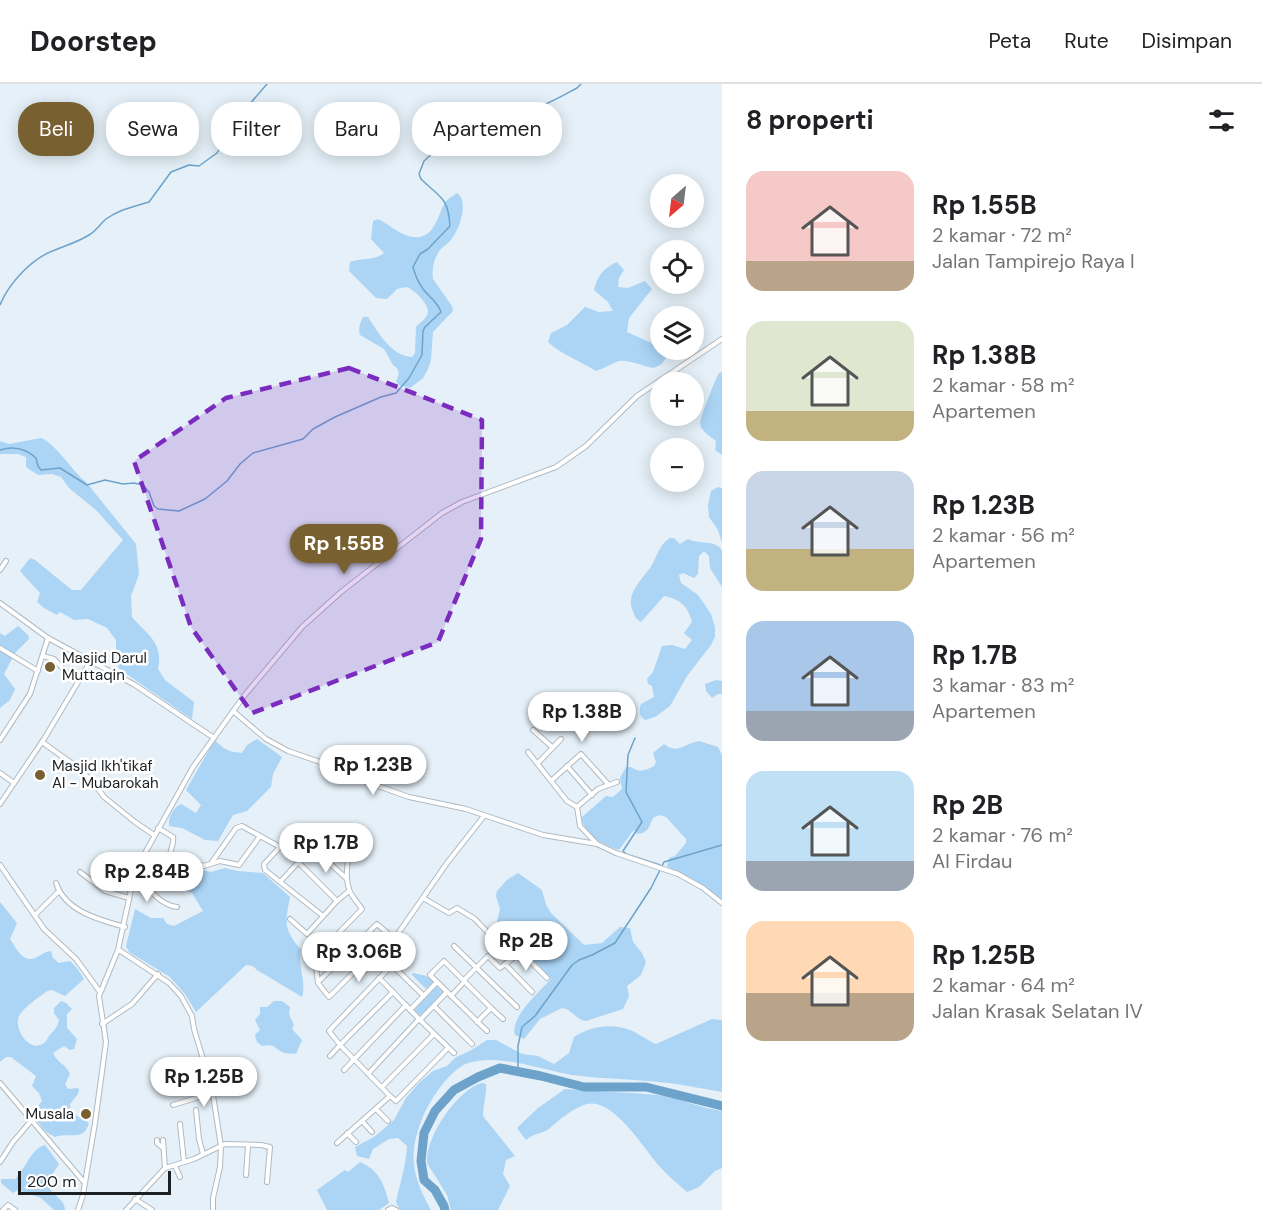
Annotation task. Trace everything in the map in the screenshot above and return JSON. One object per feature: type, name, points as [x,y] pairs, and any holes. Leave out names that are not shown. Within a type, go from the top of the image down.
[{"type":"street","points":[[79,1210],[95,1123],[106,1042],[99,1003],[100,992],[125,927],[135,870],[193,767],[233,711],[302,627],[341,592],[441,513],[462,502],[556,466],[586,446],[637,396],[722,339]]},
{"type":"street","points":[[0,570],[6,561]]},
{"type":"street","points":[[0,603],[48,638],[135,685],[214,738]]},
{"type":"street","points":[[0,740],[30,694],[48,638]]},
{"type":"street","points":[[0,648],[38,671]]},
{"type":"street","points":[[43,656],[47,659],[54,659],[65,671],[79,680]]},
{"type":"street","points":[[0,804],[42,742],[90,662]]},
{"type":"street","points":[[233,711],[266,740],[364,781],[409,797],[466,809],[543,835],[597,844],[690,880],[722,903]]},
{"type":"street","points":[[533,730],[552,747]]},
{"type":"street","points":[[538,763],[561,739]]},
{"type":"street","points":[[42,742],[77,767],[104,796],[154,835]]},
{"type":"street","points":[[528,752],[567,801],[577,807]]},
{"type":"street","points":[[552,780],[582,754],[608,784]]},
{"type":"street","points":[[567,766],[592,795]]},
{"type":"street","points":[[0,773],[14,783]]},
{"type":"street","points":[[577,807],[608,784],[617,782]]},
{"type":"street","points":[[577,807],[580,826],[597,844]]},
{"type":"street","points":[[315,959],[318,983],[327,997],[332,996],[383,944],[393,938],[484,816]]},
{"type":"street","points":[[213,862],[237,827],[242,826],[280,847]]},
{"type":"street","points":[[158,828],[173,837],[174,841],[169,854],[171,862],[175,864],[190,861],[204,866],[213,862],[238,865],[260,836]]},
{"type":"street","points":[[326,946],[362,909],[349,891],[347,878],[349,863],[344,845],[328,833]]},
{"type":"street","points":[[282,881],[305,855],[291,842],[280,847],[264,866],[265,870],[282,881],[323,916]]},
{"type":"street","points":[[316,851],[347,878]]},
{"type":"street","points":[[299,863],[337,901]]},
{"type":"street","points":[[0,865],[44,929],[76,959],[100,992]]},
{"type":"street","points":[[135,870],[146,887],[160,900],[177,907]]},
{"type":"street","points":[[80,872],[105,891],[129,898]]},
{"type":"street","points":[[56,883],[59,891],[70,903],[86,914],[125,927]]},
{"type":"street","points":[[35,915],[59,891]]},
{"type":"street","points":[[290,919],[307,934],[349,891]]},
{"type":"street","points":[[423,898],[449,913],[457,908],[475,920],[508,954]]},
{"type":"street","points":[[318,983],[377,924],[393,938]]},
{"type":"street","points":[[387,943],[396,957],[392,965],[329,1030],[340,1045],[396,1101],[448,1048]]},
{"type":"street","points":[[454,946],[517,1007]]},
{"type":"street","points":[[118,950],[169,983],[187,1004],[192,1016],[212,1089],[221,1146],[213,1210]]},
{"type":"street","points":[[368,1074],[419,1019],[488,956],[500,968],[520,952],[547,978]]},
{"type":"street","points":[[487,1031],[430,975],[444,961],[502,1019]]},
{"type":"street","points":[[505,964],[532,992]]},
{"type":"street","points":[[392,965],[424,996]]},
{"type":"street","points":[[102,1024],[132,1004],[158,974]]},
{"type":"street","points":[[379,978],[454,1053]]},
{"type":"street","points":[[410,1010],[437,982]]},
{"type":"street","points":[[330,1056],[393,992]]},
{"type":"street","points":[[344,1070],[406,1005]]},
{"type":"street","points":[[434,1006],[472,1044]]},
{"type":"street","points":[[477,1022],[491,1008]]},
{"type":"street","points":[[382,1087],[434,1034]]},
{"type":"street","points":[[176,1078],[206,1066]]},
{"type":"street","points":[[0,1083],[84,1182]]},
{"type":"street","points":[[0,1092],[4,1088]]},
{"type":"street","points":[[172,1105],[196,1098],[212,1089]]},
{"type":"street","points":[[337,1143],[390,1096]]},
{"type":"street","points":[[376,1108],[388,1121]]},
{"type":"street","points":[[196,1110],[203,1154]]},
{"type":"street","points":[[0,1162],[13,1142],[32,1121]]},
{"type":"street","points":[[362,1121],[372,1132]]},
{"type":"street","points":[[180,1125],[184,1162]]},
{"type":"street","points":[[347,1133],[356,1142]]},
{"type":"street","points":[[157,1140],[163,1148]]},
{"type":"street","points":[[163,1140],[165,1168]]},
{"type":"street","points":[[126,1210],[165,1168],[175,1166],[225,1144],[261,1145],[270,1148],[267,1182]]},
{"type":"street","points":[[246,1175],[248,1146]]},
{"type":"street","points":[[175,1166],[180,1177]]},
{"type":"street","points":[[135,1199],[152,1210]]},
{"type":"street","points":[[3,1210],[8,1205],[15,1210]]},
{"type":"street","points":[[388,1210],[392,1208],[396,1210]]},
{"type":"highlighted area","points":[[349,368],[482,420],[481,539],[438,642],[252,713],[191,627],[134,461],[226,398]]},
{"type":"shaded area","points":[[457,193],[461,197],[463,208],[461,221],[456,233],[438,252],[433,273],[433,279],[452,306],[453,311],[433,332],[431,360],[423,378],[410,388],[400,386],[396,382],[399,373],[397,368],[384,349],[360,335],[361,321],[363,317],[368,317],[391,348],[404,356],[412,357],[415,353],[416,327],[427,316],[426,305],[413,290],[406,287],[397,289],[387,299],[376,298],[349,271],[350,262],[376,257],[384,253],[371,239],[373,221],[378,219],[400,232],[412,237],[420,237],[430,231],[443,206]]},
{"type":"shaded area","points":[[617,262],[624,270],[619,278],[618,287],[628,288],[645,281],[650,287],[650,292],[629,318],[627,332],[650,342],[650,360],[664,360],[662,364],[654,368],[623,361],[596,371],[564,354],[548,342],[551,333],[567,325],[585,307],[599,312],[613,311],[608,302],[594,290],[597,281],[608,267]]},
{"type":"shaded area","points":[[722,372],[722,455],[715,450],[716,441],[701,426],[704,426],[704,409],[719,373]]},
{"type":"shaded area","points":[[41,438],[52,445],[86,482],[136,544],[139,574],[131,596],[132,617],[156,645],[158,669],[165,680],[194,702],[192,719],[119,669],[116,640],[107,628],[88,619],[74,620],[60,612],[57,615],[44,608],[37,602],[40,593],[20,571],[30,558],[72,590],[81,590],[123,540],[96,510],[69,488],[61,477],[52,474],[38,475],[26,467],[26,457],[18,454],[0,454],[0,441],[9,444]]},
{"type":"shaded area","points":[[718,487],[722,488],[722,543],[718,530],[709,517],[708,505],[711,491]]},
{"type":"shaded area","points":[[670,538],[674,538],[680,544],[688,539],[715,544],[719,547],[722,550],[722,587],[710,568],[709,556],[704,551],[699,556],[698,574],[694,578],[683,573],[679,575],[681,583],[698,595],[711,614],[715,637],[687,676],[670,706],[655,717],[645,720],[641,715],[640,707],[641,704],[654,697],[652,686],[648,684],[647,679],[653,672],[662,646],[672,645],[685,649],[692,640],[684,633],[692,622],[690,616],[679,601],[664,596],[641,622],[635,616],[631,604],[636,586],[652,565],[662,546]]},
{"type":"shaded area","points":[[18,626],[28,635],[29,639],[15,653],[4,674],[15,689],[10,700],[0,708],[0,633],[5,636]]},
{"type":"shaded area","points":[[716,680],[722,681],[722,694],[712,698],[706,691],[705,684]]},
{"type":"shaded area","points":[[257,739],[282,757],[273,774],[271,787],[247,811],[233,815],[218,841],[205,840],[182,828],[169,826],[173,810],[181,804],[196,813],[201,805],[186,790],[213,743],[216,741],[228,750],[242,753],[247,745]]},
{"type":"shaded area","points":[[699,741],[718,747],[722,755],[722,900],[703,886],[667,866],[669,858],[675,856],[686,843],[686,839],[666,817],[659,815],[653,818],[648,829],[643,833],[637,834],[635,830],[632,832],[619,850],[591,835],[581,818],[606,796],[613,797],[622,789],[620,778],[626,767],[645,770],[654,766],[656,762],[653,753],[664,744],[677,749]]},
{"type":"shaded area","points":[[152,855],[173,868],[186,866],[211,872],[225,868],[263,873],[290,897],[287,925],[288,931],[301,950],[302,997],[253,966],[246,965],[196,1012],[185,994],[170,977],[129,952],[126,946],[135,909],[151,918],[163,918],[167,924],[174,926],[203,911],[192,893],[150,876],[145,868]]},
{"type":"shaded area","points":[[518,873],[542,890],[551,913],[584,945],[602,943],[620,927],[630,928],[633,942],[646,962],[641,975],[627,986],[629,996],[623,1009],[586,1021],[562,1008],[540,1019],[524,1039],[515,1035],[514,1028],[521,1013],[551,979],[497,922],[500,909],[496,896],[497,891],[507,880]]},
{"type":"shaded area","points":[[0,902],[17,923],[10,939],[24,957],[32,959],[51,951],[53,958],[59,963],[70,961],[84,979],[65,996],[52,990],[47,991],[25,1009],[18,1021],[18,1027],[28,1043],[39,1046],[46,1041],[58,1025],[59,1020],[54,1013],[54,1008],[61,1001],[72,1009],[67,1014],[67,1028],[77,1039],[74,1049],[70,1050],[64,1046],[53,1053],[70,1074],[65,1084],[68,1089],[78,1088],[79,1090],[70,1104],[74,1114],[89,1123],[87,1129],[80,1134],[55,1137],[46,1132],[32,1114],[42,1101],[39,1093],[32,1086],[36,1076],[11,1057],[6,1057],[0,1062]]},
{"type":"shaded area","points":[[411,974],[426,976],[434,982],[426,989]]},
{"type":"shaded area","points":[[436,986],[443,992],[421,1016],[414,1010]]},
{"type":"shaded area","points":[[274,1001],[282,1001],[290,1007],[289,1014],[294,1025],[292,1029],[302,1040],[296,1054],[281,1052],[273,1046],[262,1046],[257,1042],[255,1035],[260,1030],[255,1020],[260,1014],[260,1007],[267,1007]]},
{"type":"shaded area","points":[[712,1019],[722,1019],[722,1092],[668,1083],[572,1075],[506,1061],[480,1060],[461,1067],[440,1087],[429,1104],[415,1143],[416,1176],[431,1210],[400,1210],[396,1202],[407,1146],[398,1138],[389,1139],[373,1149],[369,1159],[357,1156],[355,1147],[374,1137],[394,1120],[406,1098],[420,1082],[433,1071],[447,1066],[456,1057],[487,1040],[496,1040],[522,1054],[538,1056],[554,1064],[569,1053],[574,1037],[594,1028],[608,1026],[623,1028],[656,1044]]},
{"type":"shaded area","points":[[482,1083],[486,1084],[483,1116],[515,1156],[506,1160],[503,1174],[510,1186],[498,1210],[451,1210],[447,1195],[427,1163],[428,1152],[437,1128],[454,1104],[463,1094]]},
{"type":"shaded area","points":[[565,1089],[658,1095],[722,1111],[722,1168],[715,1171],[699,1187],[687,1192],[660,1167],[638,1138],[618,1117],[597,1104],[587,1104],[577,1108],[547,1130],[526,1140],[517,1128],[538,1108]]},
{"type":"shaded area","points":[[45,1145],[59,1164],[47,1183],[51,1191],[63,1202],[65,1210],[54,1210],[41,1198],[18,1190],[13,1193],[1,1183],[1,1179],[15,1179],[36,1150]]},
{"type":"shaded area","points":[[360,1162],[372,1169],[380,1178],[389,1203],[379,1210],[327,1210],[317,1190],[345,1170],[348,1172]]},
{"type":"waterway","points":[[0,305],[15,280],[38,259],[94,232],[106,219],[116,213],[149,202],[171,172],[189,165],[199,166],[217,153],[236,120],[267,84]]},
{"type":"waterway","points":[[0,450],[10,448],[23,450],[36,458],[41,470],[60,468],[87,485],[105,480],[143,485],[149,492],[154,506],[158,509],[179,511],[205,499],[227,481],[240,464],[253,453],[303,439],[313,429],[335,417],[396,393],[409,378],[422,355],[425,327],[441,312],[436,302],[421,286],[413,267],[420,254],[428,249],[450,226],[442,198],[421,179],[419,174],[424,161],[469,120],[483,115],[532,109],[558,98],[581,84]]},
{"type":"waterway","points":[[635,738],[628,755],[626,792],[642,822],[623,851],[660,865]]},
{"type":"waterway","points":[[518,1072],[518,1046],[522,1027],[535,1016],[572,965],[615,943],[651,888],[664,862],[722,845]]},
{"type":"waterway","points":[[445,1210],[435,1190],[424,1180],[421,1161],[424,1133],[435,1111],[454,1090],[500,1068],[584,1087],[646,1087],[722,1106]]},
{"type":"place","name":"Masjid Darul Muttaqin","points":[[50,667]]},
{"type":"place","name":"Masjid Ikh'tikaf Al - Mubarokah","points":[[40,775]]},
{"type":"place","name":"Musala","points":[[86,1114]]}]
